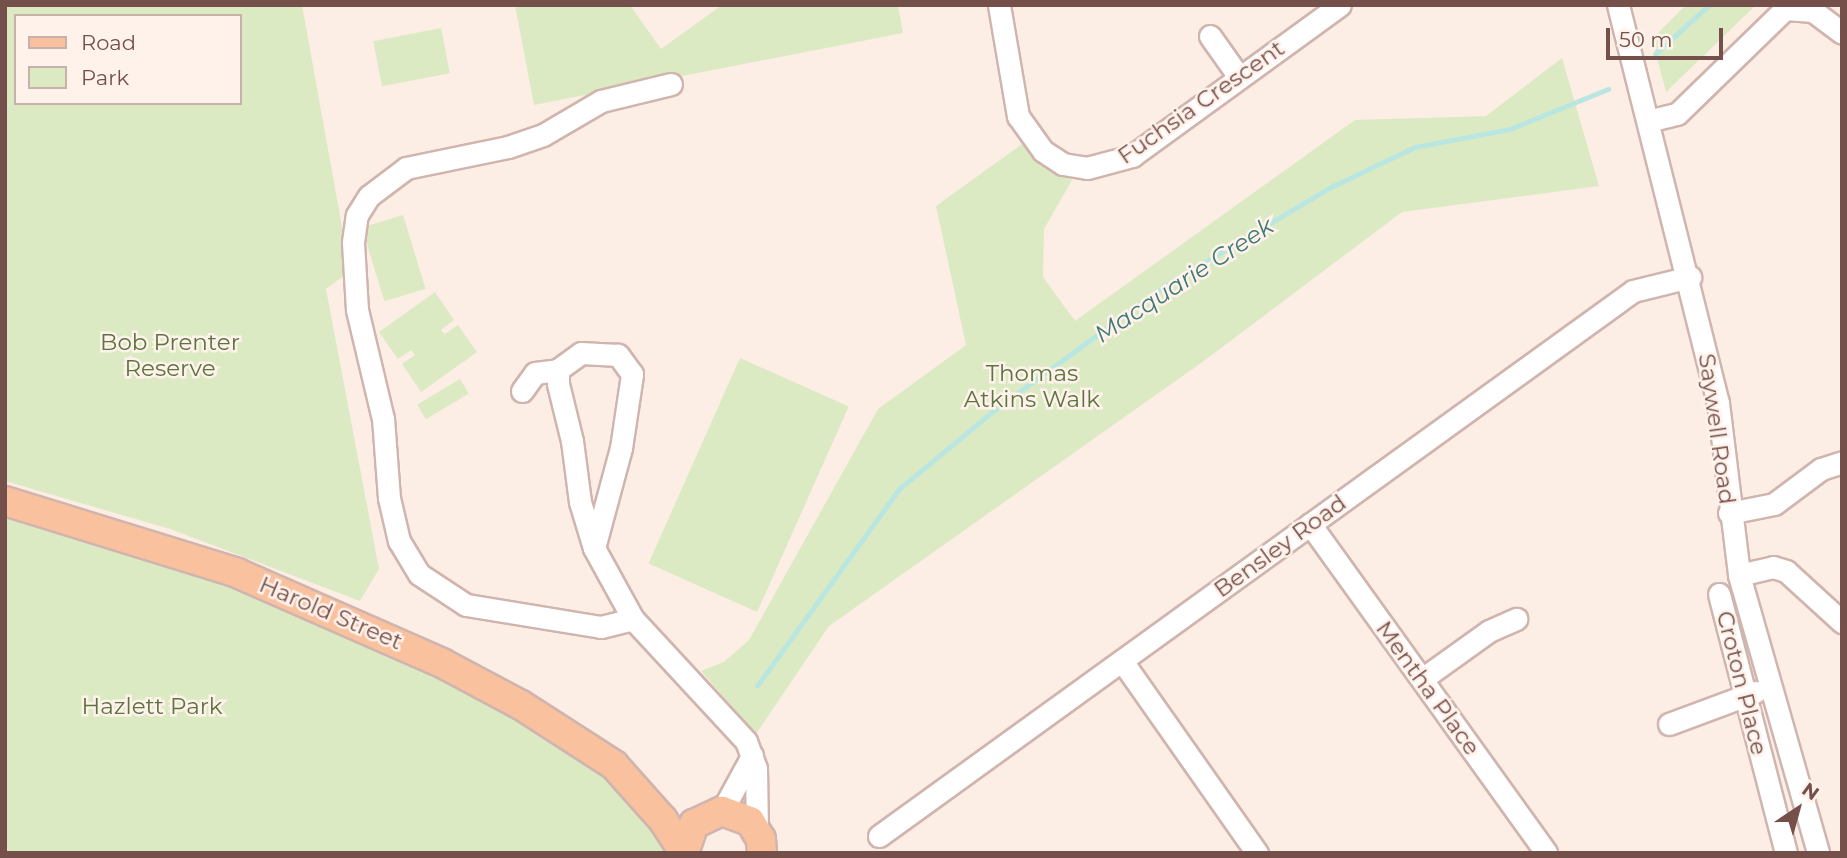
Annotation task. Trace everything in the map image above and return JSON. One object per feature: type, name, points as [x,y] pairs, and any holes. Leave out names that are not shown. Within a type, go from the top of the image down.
[{"type":"main road","name":"Harold Street","points":[[5,501],[172,550],[376,631],[521,705],[585,743],[631,781],[667,801],[742,816],[764,843]]},
{"type":"main road","name":"Harold Street","points":[[631,781],[684,852]]},
{"type":"main road","points":[[684,852],[694,824],[717,812]]},
{"type":"street","name":"Fuchsia Crescent","points":[[999,5],[1018,116],[1043,151],[1063,164],[1087,168],[1132,156],[1340,5]]},
{"type":"street","name":"Saywell Road","points":[[1618,5],[1690,276],[1718,403],[1729,513],[1739,575],[1818,853]]},
{"type":"street","points":[[1648,121],[1676,114],[1776,15],[1794,7],[1814,11],[1842,33]]},
{"type":"street","points":[[1210,36],[1239,77]]},
{"type":"street","points":[[633,619],[601,627],[466,605],[429,582],[407,557],[387,487],[383,419],[357,310],[352,242],[357,215],[369,196],[406,168],[508,147],[543,135],[601,101],[671,84]]},
{"type":"street","name":"Bensley Road","points":[[879,836],[1633,291],[1690,276]]},
{"type":"street","points":[[522,391],[535,373],[558,370],[581,353],[610,353],[627,363],[632,374],[621,448],[594,548]]},
{"type":"street","points":[[558,370],[580,502],[594,548],[633,619],[727,717],[746,741],[757,782],[764,843]]},
{"type":"street","points":[[1729,513],[1774,504],[1821,470],[1842,462]]},
{"type":"street","name":"Mentha Place","points":[[1310,524],[1546,853]]},
{"type":"street","points":[[1739,575],[1773,567],[1787,571],[1842,622]]},
{"type":"street","name":"Croton Place","points":[[1719,594],[1786,853]]},
{"type":"street","points":[[1422,679],[1489,631],[1516,620]]},
{"type":"street","points":[[1122,661],[1256,853]]},
{"type":"street","points":[[1669,724],[1745,699],[1769,684]]},
{"type":"street","points":[[717,812],[752,756]]},
{"type":"green space","name":"Bob Prenter Reserve","points":[[5,5],[302,5],[350,271],[326,289],[379,569],[360,601],[170,529],[5,481]]},
{"type":"green space","points":[[515,5],[630,5],[661,49],[722,5],[898,5],[903,33],[534,105]]},
{"type":"green space","points":[[1686,5],[1756,5],[1666,92],[1652,39]]},
{"type":"green space","points":[[441,28],[450,73],[382,86],[373,41]]},
{"type":"green space","name":"Thomas Atkins Walk","points":[[1562,58],[1599,186],[1402,212],[1201,363],[829,626],[756,734],[701,671],[724,662],[749,640],[878,409],[966,345],[936,206],[1022,144],[1072,180],[1044,229],[1043,277],[1075,321],[1355,120],[1486,116]]},
{"type":"green space","points":[[403,215],[426,289],[384,301],[362,228]]},
{"type":"green space","points":[[435,292],[454,320],[441,330],[445,334],[458,325],[477,352],[421,392],[402,364],[415,355],[411,350],[398,359],[379,332]]},
{"type":"green space","points":[[740,358],[849,406],[757,612],[648,564]]},
{"type":"green space","points":[[460,379],[469,394],[426,419],[417,405]]},
{"type":"green space","name":"Hazlett Park","points":[[5,515],[188,563],[343,622],[575,745],[659,825],[668,853],[5,853]]},
{"type":"waterway","name":"Macquarie Creek","points":[[1655,54],[1709,5]]},
{"type":"waterway","name":"Macquarie Creek","points":[[757,686],[899,489],[997,408],[1163,287],[1331,187],[1415,147],[1510,129],[1608,89]]}]
